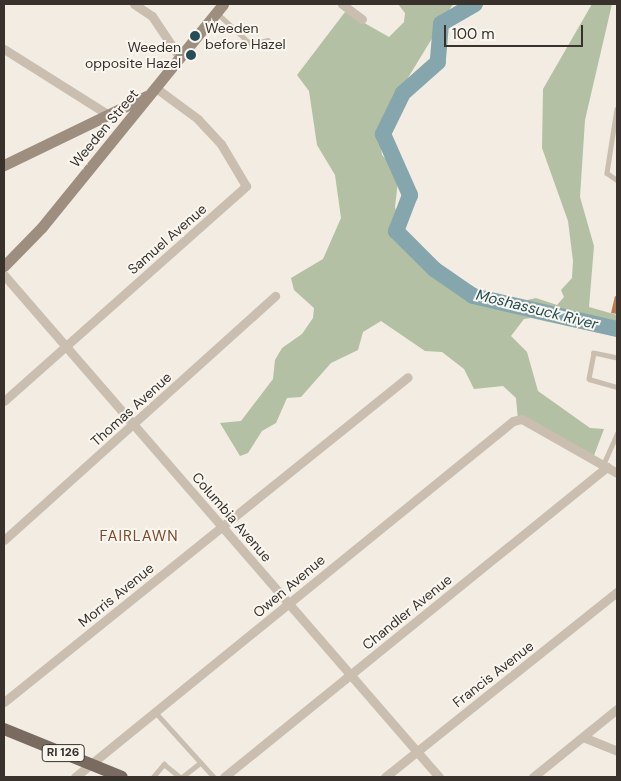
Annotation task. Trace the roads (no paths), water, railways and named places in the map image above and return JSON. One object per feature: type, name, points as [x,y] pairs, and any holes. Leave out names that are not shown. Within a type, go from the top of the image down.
[{"type":"main road","name":"Weeden Street","points":[[4,266],[119,133],[220,8]]},
{"type":"main road","points":[[4,165],[154,91]]},
{"type":"main road","points":[[104,117],[119,133]]},
{"type":"main road","name":"RI 126","points":[[4,729],[122,777]]},
{"type":"street","points":[[134,4],[152,16],[180,58]]},
{"type":"street","points":[[342,4],[362,19]]},
{"type":"street","points":[[4,49],[104,117]]},
{"type":"street","name":"Samuel Avenue","points":[[4,401],[246,186],[221,144],[198,119],[154,91]]},
{"type":"street","name":"Columbia Avenue","points":[[4,275],[439,777]]},
{"type":"street","name":"Thomas Avenue","points":[[4,540],[135,426],[275,296]]},
{"type":"street","name":"Morris Avenue","points":[[4,702],[408,377]]},
{"type":"street","name":"Owen Avenue","points":[[75,777],[157,714],[290,603],[514,422],[522,420],[605,466]]},
{"type":"street","points":[[605,466],[617,473]]},
{"type":"street","name":"Chandler Avenue","points":[[224,777],[605,466]]},
{"type":"street","name":"Francis Avenue","points":[[385,777],[617,592]]},
{"type":"street","points":[[533,777],[617,710]]},
{"type":"street","points":[[583,737],[617,751]]},
{"type":"lane","points":[[220,8],[251,44],[268,40]]},
{"type":"lane","points":[[617,109],[607,173],[617,180]]},
{"type":"lane","points":[[617,358],[594,354],[589,379],[617,387]]},
{"type":"lane","points":[[605,466],[617,433]]},
{"type":"lane","points":[[157,714],[214,777]]},
{"type":"lane","points":[[153,777],[164,764],[181,777],[200,762]]},
{"type":"waterway","name":"Moshassuck River","points":[[475,4],[441,24],[438,62],[403,93],[383,134],[410,195],[396,231],[434,269],[473,296],[617,329]]},
{"type":"place","name":"Weeden before Hazel","points":[[195,36]]},
{"type":"place","name":"Weeden opposite Hazel","points":[[191,55]]},
{"type":"district","name":"FAIRLAWN","points":[[139,537]]}]
